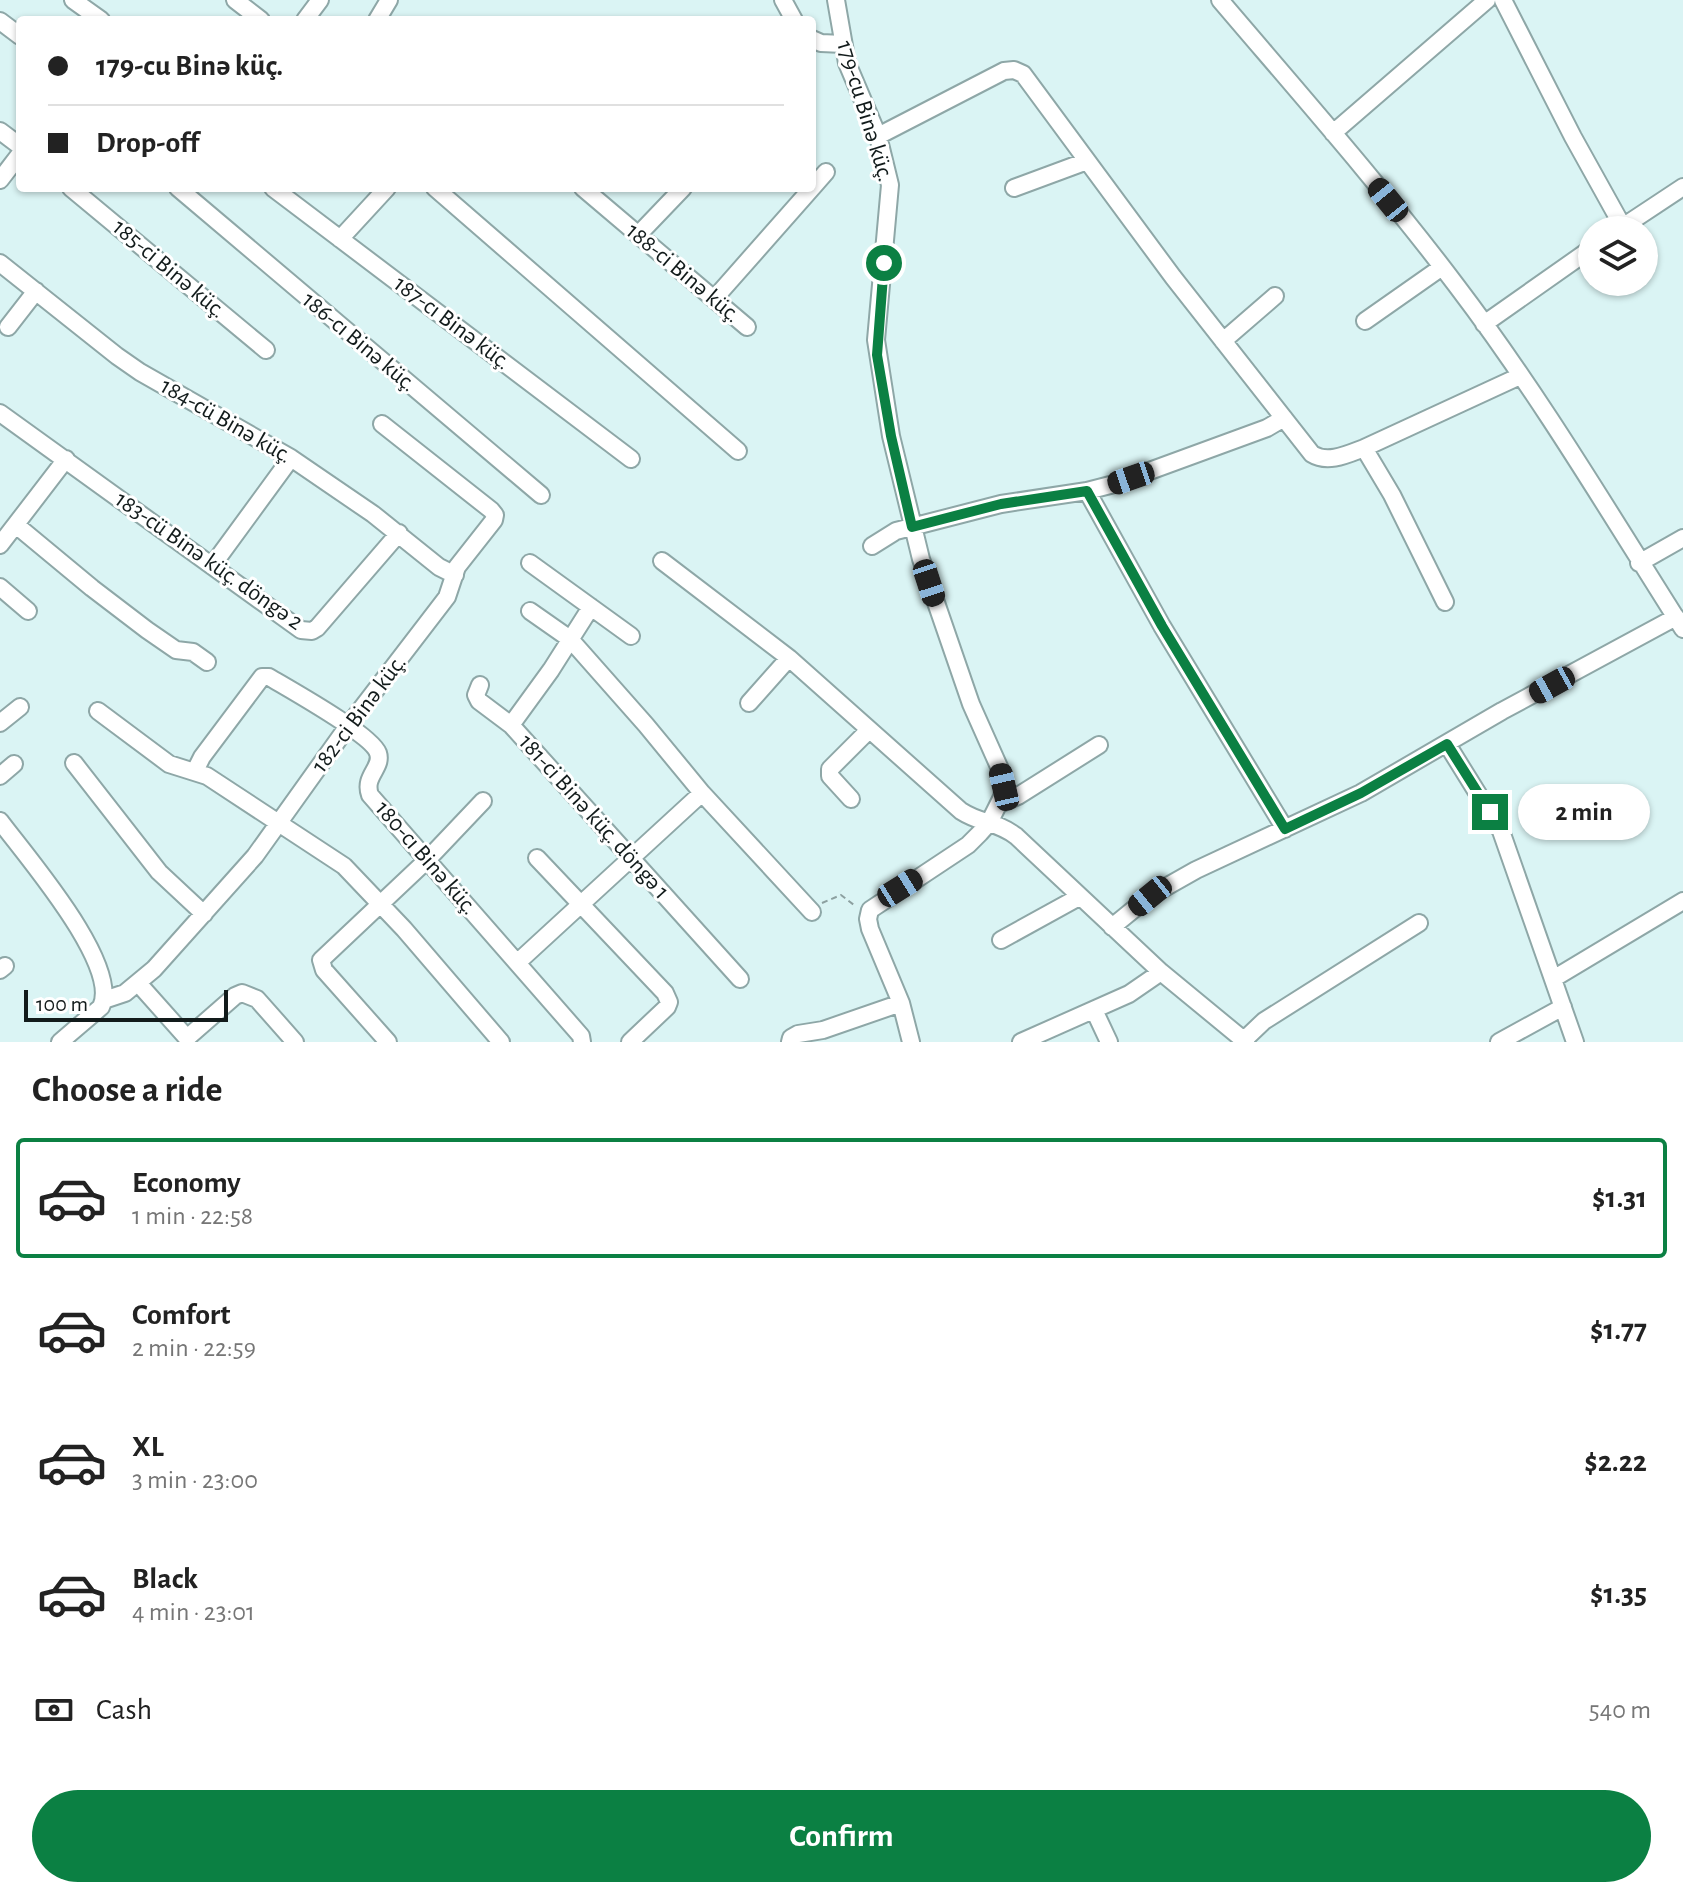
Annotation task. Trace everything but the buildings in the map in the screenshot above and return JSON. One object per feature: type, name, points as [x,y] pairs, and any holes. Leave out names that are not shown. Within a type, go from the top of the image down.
[{"type":"street","points":[[73,0],[95,16]]},
{"type":"street","points":[[235,0],[256,16]]},
{"type":"street","name":"179-cu Binə küç.","points":[[836,0],[843,44],[854,82],[878,136],[890,185],[877,355],[891,436],[912,527],[954,655],[1000,769],[1004,787],[989,823],[968,845],[870,910]]},
{"type":"street","points":[[1112,927],[1162,889],[1196,870],[1361,793],[1447,744],[1679,623],[1484,324],[1442,267],[1333,133],[1220,0]]},
{"type":"street","points":[[1333,133],[1487,0]]},
{"type":"street","points":[[1503,0],[1615,216]]},
{"type":"street","points":[[816,41],[843,44]]},
{"type":"street","points":[[878,136],[1004,71],[1014,70],[1030,82],[1223,341],[1312,454],[1319,458],[1340,456],[1364,448],[1520,376]]},
{"type":"street","points":[[0,180],[16,159]]},
{"type":"street","points":[[1014,188],[1087,161]]},
{"type":"street","points":[[816,183],[826,172]]},
{"type":"street","points":[[1639,216],[1683,187]]},
{"type":"street","name":"185-ci Binə küç.","points":[[76,192],[266,350]]},
{"type":"street","name":"186-cı Binə küç.","points":[[183,192],[541,495]]},
{"type":"street","name":"187-cı Binə küç.","points":[[278,192],[631,459]]},
{"type":"street","points":[[340,239],[383,192]]},
{"type":"street","points":[[440,192],[738,451]]},
{"type":"street","name":"188-ci Binə küç.","points":[[588,192],[747,327]]},
{"type":"street","points":[[638,235],[679,192]]},
{"type":"street","points":[[714,299],[808,192]]},
{"type":"street","points":[[1484,324],[1578,258]]},
{"type":"street","name":"184-cü Binə küç.","points":[[0,263],[140,372],[291,458],[399,533],[439,567],[455,575]]},
{"type":"street","points":[[1365,321],[1442,267]]},
{"type":"street","points":[[8,327],[36,291]]},
{"type":"street","points":[[1223,341],[1275,296]]},
{"type":"street","name":"183-cü Binə küç. döngə 2","points":[[0,413],[301,630],[317,628],[399,533]]},
{"type":"street","points":[[872,546],[896,531],[1001,504],[1087,491],[1267,428],[1284,418]]},
{"type":"street","name":"182-ci Binə küç.","points":[[60,1042],[94,1014],[104,1000],[117,998],[168,955],[255,856],[348,726],[447,597],[463,556],[494,520],[495,515],[382,424]]},
{"type":"street","points":[[1364,448],[1392,495],[1445,602]]},
{"type":"street","points":[[212,566],[291,458]]},
{"type":"street","points":[[0,545],[66,459]]},
{"type":"street","points":[[1087,491],[1162,626],[1285,829]]},
{"type":"street","points":[[16,525],[92,588],[167,644],[176,650],[193,652],[207,662]]},
{"type":"street","points":[[1639,563],[1683,538]]},
{"type":"street","points":[[662,561],[789,658],[961,811],[970,817],[999,824],[1016,836],[1161,972],[1245,1041],[1264,1021],[1419,923]]},
{"type":"street","points":[[530,563],[631,636]]},
{"type":"street","points":[[0,587],[28,611]]},
{"type":"street","name":"181-ci Binə küç. döngə 1","points":[[591,607],[511,725],[740,979]]},
{"type":"street","points":[[530,611],[570,639],[702,793],[812,912]]},
{"type":"street","points":[[749,703],[789,658]]},
{"type":"street","name":"180-cı Binə küç.","points":[[195,771],[202,757],[262,677],[269,677],[348,726],[371,743],[378,754],[379,760],[367,783],[370,795],[518,962],[581,1036],[582,1042]]},
{"type":"street","points":[[480,685],[476,695],[479,701],[511,725]]},
{"type":"street","points":[[0,723],[20,707]]},
{"type":"street","points":[[98,711],[169,764],[207,776],[344,866],[501,1042]]},
{"type":"street","points":[[851,799],[830,776],[830,769],[869,730]]},
{"type":"street","points":[[1447,744],[1501,831],[1575,1042]]},
{"type":"street","points":[[999,804],[1018,796],[1099,745]]},
{"type":"street","points":[[74,763],[159,872],[204,914]]},
{"type":"street","points":[[0,776],[14,764]]},
{"type":"street","points":[[518,962],[702,793]]},
{"type":"street","points":[[388,1042],[321,965],[324,956],[427,860],[483,801]]},
{"type":"street","points":[[0,821],[91,948],[102,978],[104,1000]]},
{"type":"street","points":[[537,858],[665,993],[669,1002],[667,1007],[630,1042]]},
{"type":"street","points":[[1001,940],[1079,897]]},
{"type":"street","points":[[1553,979],[1683,901]]},
{"type":"street","points":[[870,910],[870,929],[901,1003],[911,1042]]},
{"type":"street","points":[[1021,1042],[1129,994],[1161,972]]},
{"type":"street","points":[[138,983],[188,1040],[242,993],[257,999],[295,1042]]},
{"type":"street","points":[[790,1042],[798,1034],[823,1030],[901,1003]]},
{"type":"street","points":[[1499,1042],[1563,1007]]},
{"type":"street","points":[[1094,1010],[1109,1042]]},
{"type":"path","points":[[812,912],[826,900],[841,895],[856,906],[870,910]]},
{"type":"route","points":[[884,263],[877,355],[891,436],[912,527],[1001,504],[1087,491],[1162,626],[1285,829],[1361,793],[1447,744],[1490,812]]}]
